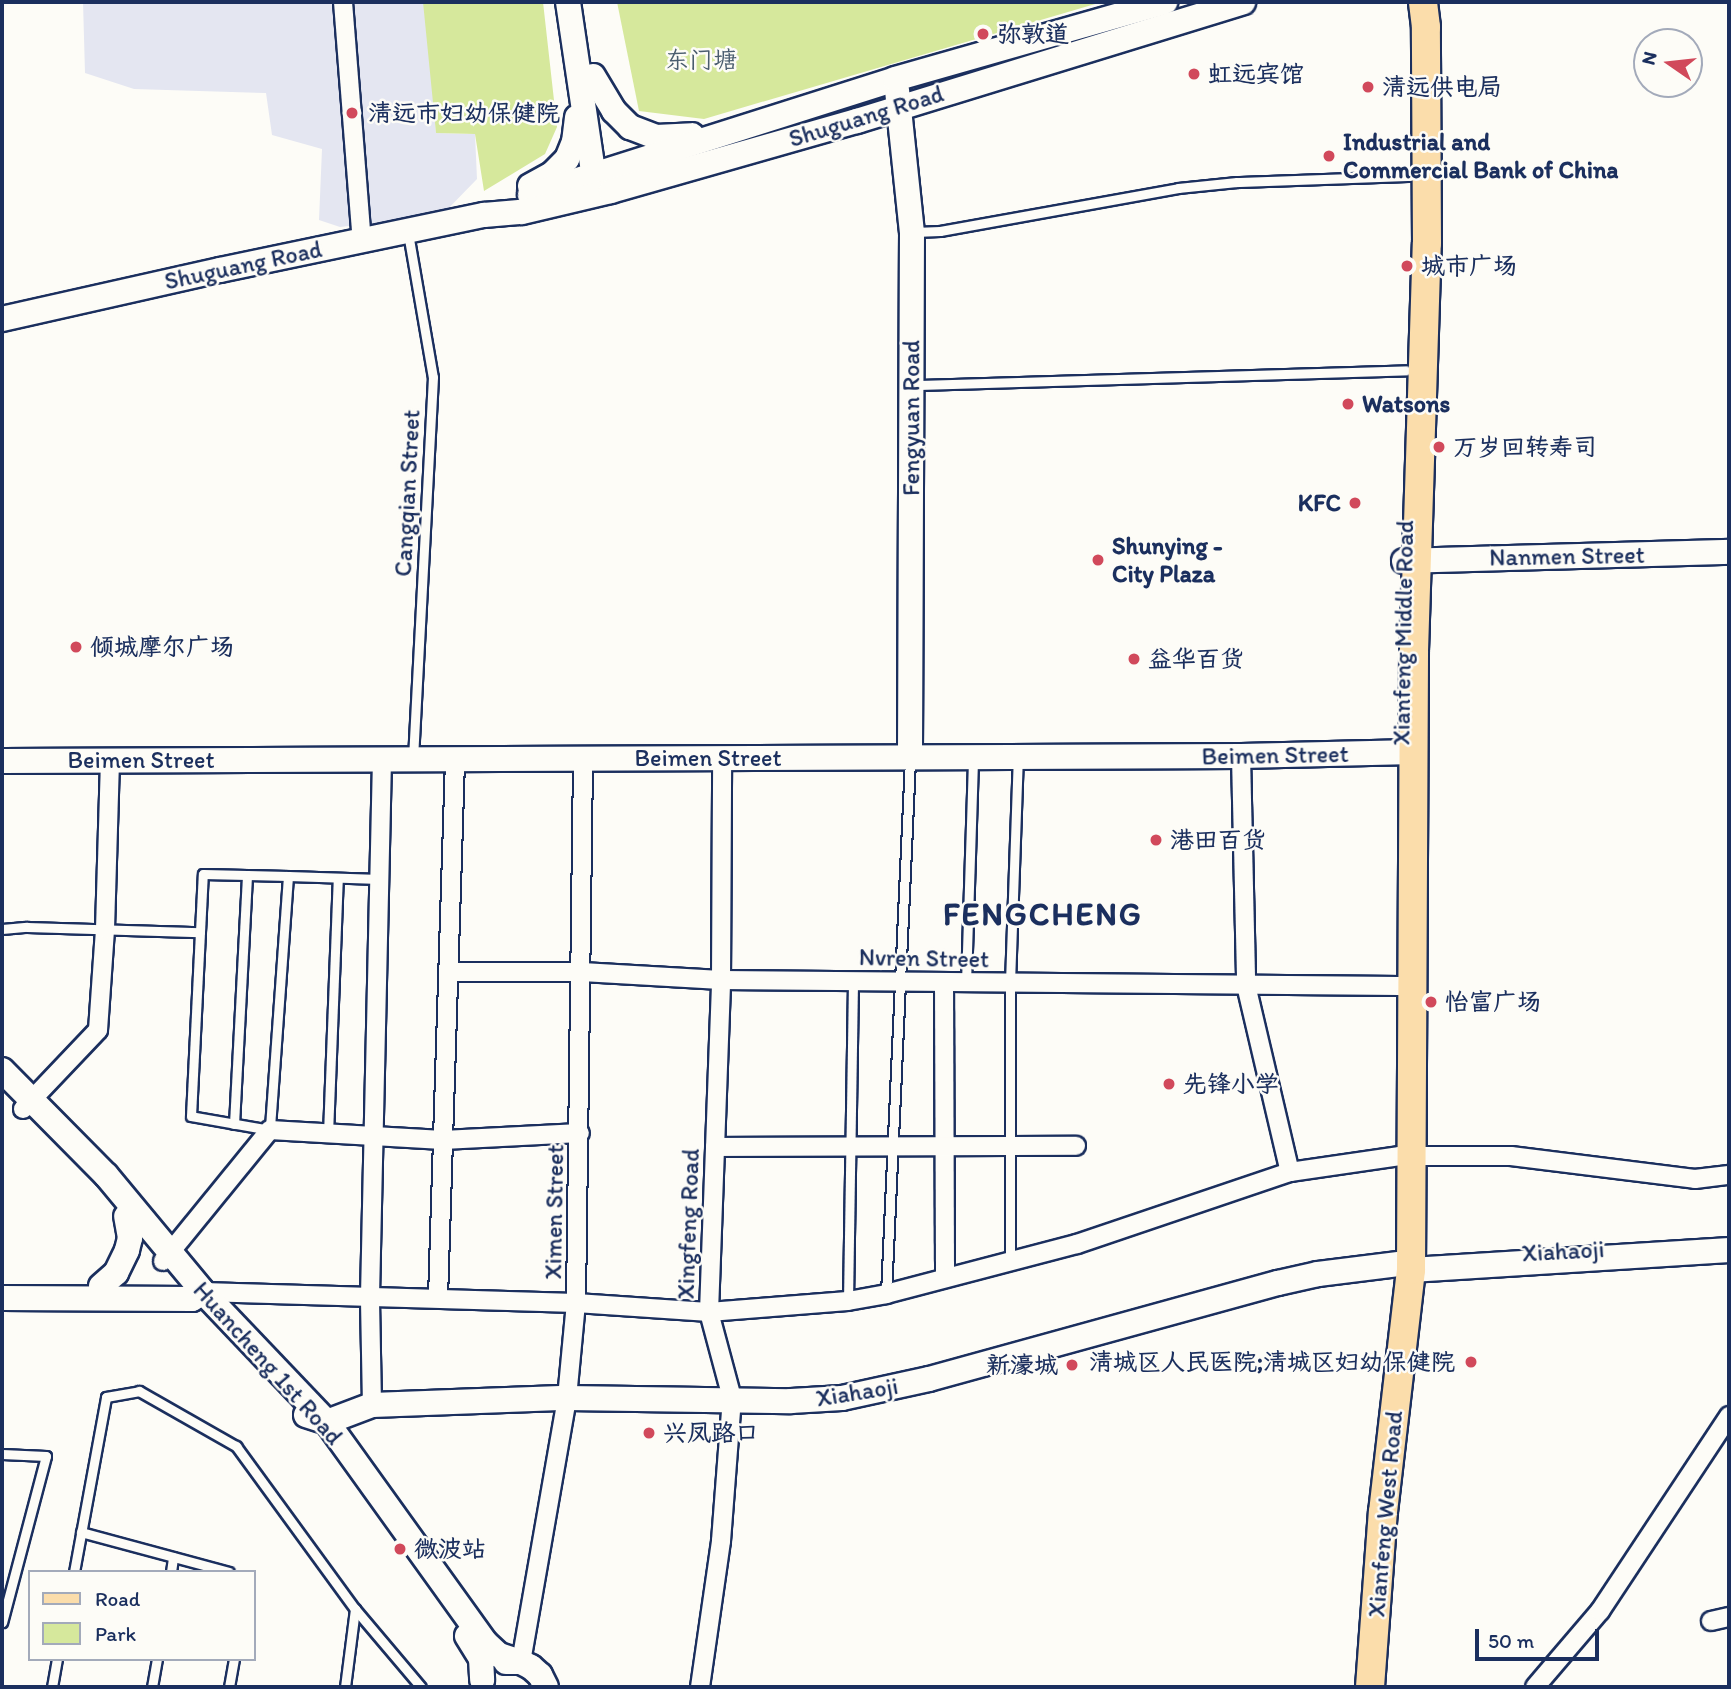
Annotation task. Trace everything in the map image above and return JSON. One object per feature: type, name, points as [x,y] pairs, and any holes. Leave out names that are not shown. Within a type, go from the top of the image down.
[{"type":"main road","name":"Xianfeng Middle Road","points":[[1406,2],[1410,176],[1406,370],[1411,560]]},
{"type":"main road","name":"Xianfeng Middle Road","points":[[1407,1264],[1411,560],[1427,243],[1426,27],[1423,2]]},
{"type":"main road","name":"Xianfeng Middle Road","points":[[1407,1156],[1400,986],[1408,752]]},
{"type":"main road","name":"Xianfeng West Road","points":[[1357,1687],[1407,1264]]},
{"type":"main road","name":"Xianfeng West Road","points":[[1370,1687],[1383,1512],[1407,1264]]},
{"type":"street","points":[[343,2],[362,240]]},
{"type":"street","points":[[568,2],[586,77],[602,183]]},
{"type":"street","points":[[520,198],[531,186],[561,166],[570,152],[586,77],[582,2]]},
{"type":"street","name":"Shuguang Road","points":[[2,319],[362,240],[484,215],[522,212],[742,130],[895,79],[1165,2]]},
{"type":"street","name":"Shuguang Road","points":[[484,215],[520,198],[602,183],[899,106],[1243,2]]},
{"type":"street","points":[[586,77],[623,121],[646,135],[670,137],[742,130]]},
{"type":"street","name":"Fengyuan Road","points":[[895,79],[912,232],[910,757]]},
{"type":"street","name":"Nanmen Street","points":[[1411,560],[1729,552]]},
{"type":"street","name":"Beimen Street","points":[[2,761],[1241,756],[1408,752]]},
{"type":"street","points":[[1241,756],[1246,985],[1290,1172]]},
{"type":"street","name":"Xingfeng Road","points":[[700,1687],[721,1541],[732,1398],[709,1312],[721,980],[722,758]]},
{"type":"street","points":[[372,1405],[370,1296],[382,759]]},
{"type":"street","points":[[438,1298],[455,759]]},
{"type":"street","name":"Ximen Street","points":[[521,1662],[567,1398],[576,1303],[583,759]]},
{"type":"street","points":[[27,1105],[98,1030],[106,929],[110,760]]},
{"type":"street","name":"Nvren Street","points":[[449,972],[582,972],[721,980],[853,982],[1400,986]]},
{"type":"street","points":[[944,982],[945,1278]]},
{"type":"street","name":"Huancheng 1st Road","points":[[2,1070],[27,1105],[126,1216],[167,1257]]},
{"type":"street","name":"Huancheng 1st Road","points":[[2,1086],[106,1175],[193,1293],[316,1419],[486,1643],[499,1655],[521,1662],[540,1675],[546,1687]]},
{"type":"street","points":[[167,1257],[270,1130],[443,1140],[580,1133]]},
{"type":"street","points":[[715,1147],[1076,1146]]},
{"type":"street","points":[[2,1297],[193,1293],[370,1296],[576,1303],[709,1312],[848,1301],[886,1294],[1077,1244],[1290,1172],[1407,1156],[1511,1156],[1695,1179],[1729,1175]]},
{"type":"street","points":[[101,1286],[116,1273],[127,1250],[130,1238],[126,1216]]},
{"type":"street","name":"Xiahaoji","points":[[316,1419],[372,1405],[567,1398],[732,1398],[792,1401],[842,1398],[929,1379],[1318,1274],[1407,1264],[1729,1241]]},
{"type":"street","name":"Xiahaoji","points":[[1407,1264],[1729,1250]]},
{"type":"street","points":[[2,1284],[101,1286],[193,1293]]},
{"type":"street","points":[[1535,1687],[1600,1611],[1729,1416]]},
{"type":"street","name":"Huancheng 1st Road","points":[[316,1419],[400,1549],[477,1649],[483,1666],[480,1684]]},
{"type":"street","points":[[1711,1621],[1729,1617]]},
{"type":"street","points":[[480,1684],[497,1665],[521,1662]]},
{"type":"lane","points":[[912,232],[940,231],[1178,188],[1237,182],[1410,176]]},
{"type":"lane","name":"Cangqian Street","points":[[408,231],[433,377],[413,759]]},
{"type":"lane","points":[[911,385],[1406,370]]},
{"type":"lane","points":[[886,1294],[910,757]]},
{"type":"lane","points":[[966,983],[973,757]]},
{"type":"lane","points":[[1010,1262],[1010,983],[1018,757]]},
{"type":"lane","points":[[288,876],[270,1130],[191,1116],[203,874],[288,876],[380,879]]},
{"type":"lane","points":[[234,1124],[247,875]]},
{"type":"lane","points":[[328,1134],[338,878]]},
{"type":"lane","points":[[2,929],[200,932]]},
{"type":"lane","points":[[848,1301],[853,982]]},
{"type":"lane","points":[[74,1570],[106,1397],[139,1391],[236,1446],[355,1609],[421,1687]]},
{"type":"lane","points":[[2,1454],[46,1456],[2,1622]]},
{"type":"lane","points":[[81,1532],[222,1570]]},
{"type":"lane","points":[[171,1570],[173,1557]]},
{"type":"lane","points":[[345,1687],[355,1609]]},
{"type":"lane","points":[[52,1687],[57,1661]]},
{"type":"lane","points":[[152,1687],[157,1661]]},
{"type":"lane","points":[[229,1687],[234,1661]]},
{"type":"shaded area","name":"清远市妇幼保健院","points":[[83,2],[427,2],[436,133],[475,134],[477,179],[442,215],[340,227],[319,220],[322,149],[272,135],[266,93],[134,89],[85,73]]},
{"type":"green space","points":[[423,2],[543,2],[557,127],[545,154],[484,191],[475,134],[436,133]]},
{"type":"green space","name":"东门塘","points":[[617,2],[1102,2],[704,119],[639,111]]},
{"type":"place","name":"弥敦道","points":[[983,34]]},
{"type":"place","name":"虹远宾馆","points":[[1194,74]]},
{"type":"place","name":"清远供电局","points":[[1368,87]]},
{"type":"place","name":"清远市妇幼保健院","points":[[352,113]]},
{"type":"place","name":"Industrial and Commercial Bank of China","points":[[1329,156]]},
{"type":"place","name":"城市广场","points":[[1407,266]]},
{"type":"place","name":"Watsons","points":[[1348,404]]},
{"type":"place","name":"万岁回转寿司","points":[[1439,447]]},
{"type":"place","name":"KFC","points":[[1355,503]]},
{"type":"place","name":"Shunying - City Plaza","points":[[1098,560]]},
{"type":"place","name":"倾城摩尔广场","points":[[76,647]]},
{"type":"place","name":"益华百货","points":[[1134,659]]},
{"type":"place","name":"港田百货","points":[[1156,840]]},
{"type":"place","name":"怡富广场","points":[[1431,1002]]},
{"type":"place","name":"先锋小学","points":[[1169,1084]]},
{"type":"place","name":"清城区人民医院;清城区妇幼保健院","points":[[1471,1362]]},
{"type":"place","name":"新濠城","points":[[1072,1365]]},
{"type":"place","name":"兴凤路口","points":[[649,1433]]},
{"type":"place","name":"微波站","points":[[400,1549]]},
{"type":"district","name":"FENGCHENG","points":[[1043,914]]}]
